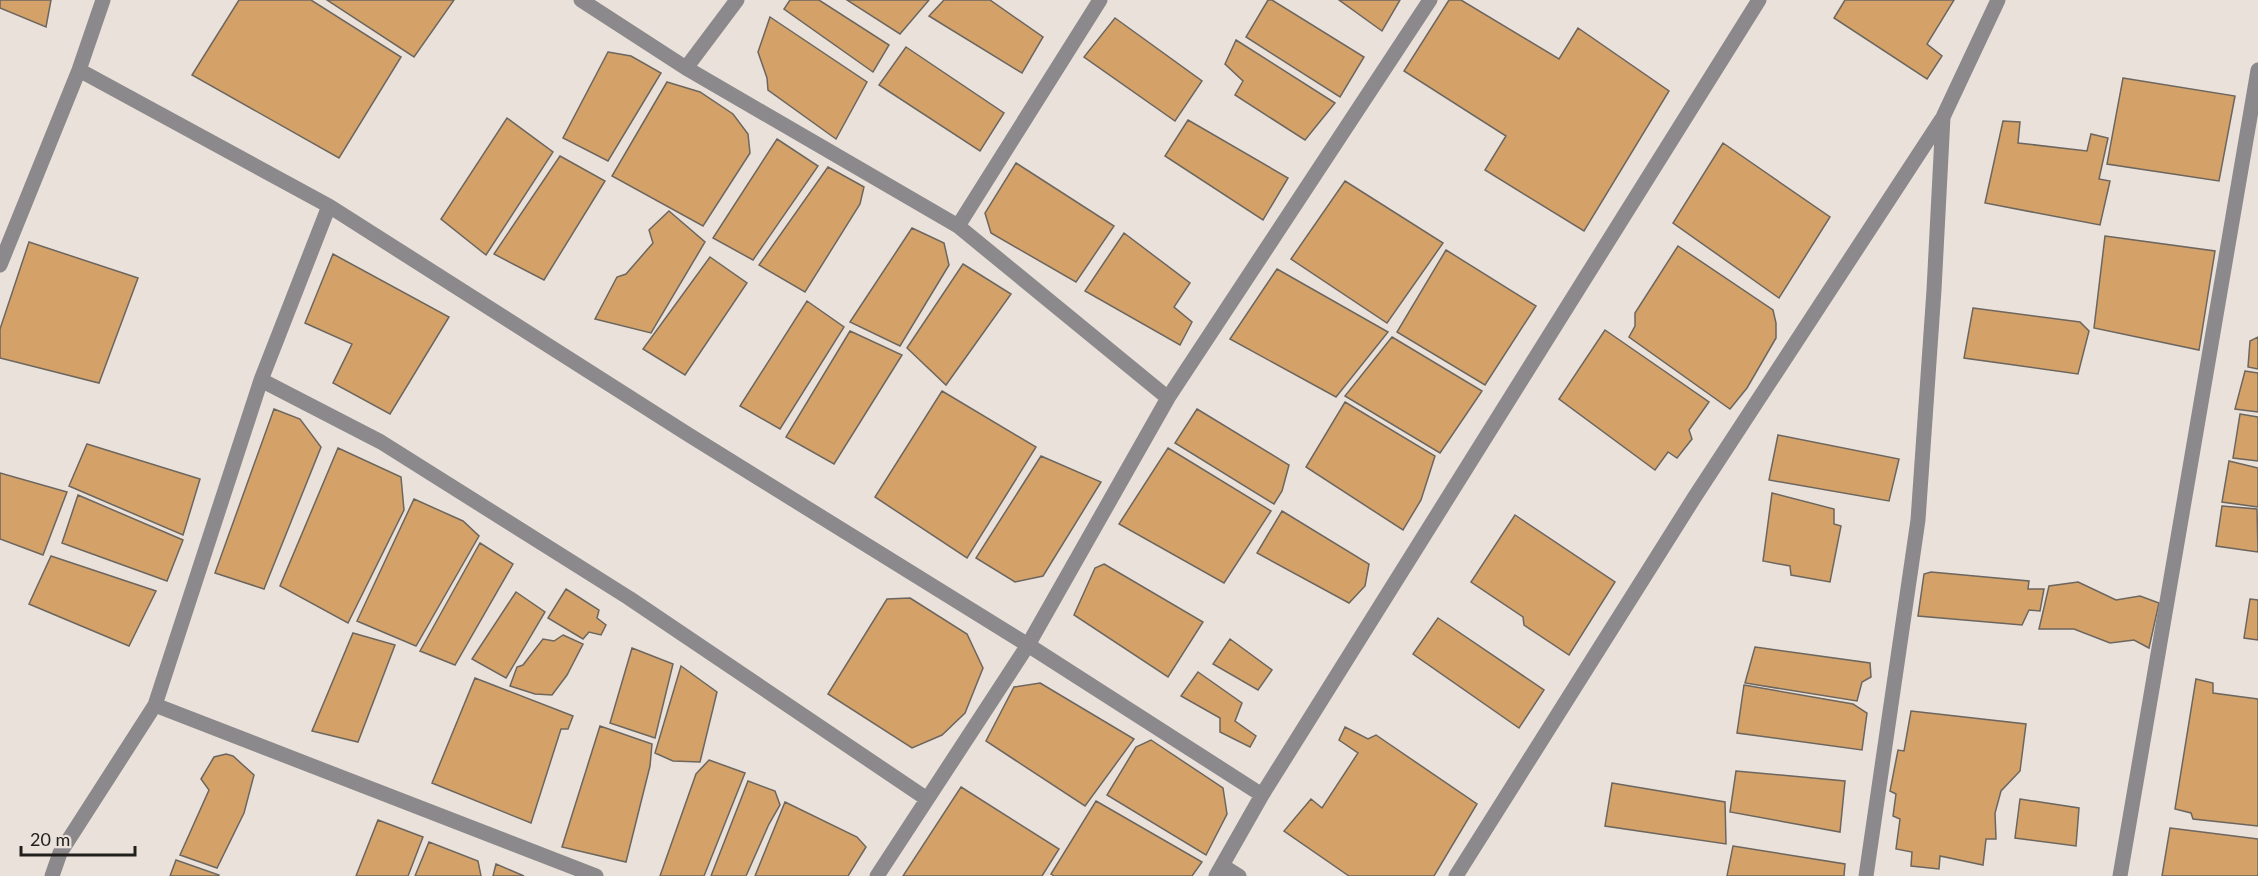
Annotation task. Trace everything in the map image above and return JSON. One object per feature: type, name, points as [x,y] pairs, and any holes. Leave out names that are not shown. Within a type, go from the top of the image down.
[{"type":"street","points":[[0,265],[79,70],[103,0]]},
{"type":"street","points":[[581,0],[686,68],[958,226],[1168,398]]},
{"type":"street","points":[[686,68],[737,0]]},
{"type":"street","points":[[958,226],[1100,0]]},
{"type":"street","points":[[877,876],[1028,645],[1168,398],[1430,0]]},
{"type":"street","points":[[1239,876],[1219,871],[1262,795],[1760,0]]},
{"type":"street","points":[[1456,876],[1694,498],[1943,117],[1998,0]]},
{"type":"street","points":[[79,70],[329,206],[689,435],[1028,645],[1262,795]]},
{"type":"street","points":[[2120,876],[2258,70]]},
{"type":"street","points":[[1866,876],[1918,520],[1943,117]]},
{"type":"street","points":[[52,876],[60,853],[155,705],[261,380],[329,206]]},
{"type":"street","points":[[261,380],[381,442],[629,598],[927,799]]},
{"type":"street","points":[[155,705],[596,876]]},
{"type":"building","points":[[0,0],[51,0],[46,27],[0,8]]},
{"type":"building","points":[[239,0],[311,0],[401,57],[339,158],[192,75]]},
{"type":"building","points":[[327,0],[454,0],[414,57]]},
{"type":"building","points":[[790,0],[819,0],[889,45],[873,72],[784,9]]},
{"type":"building","points":[[847,0],[929,0],[900,34]]},
{"type":"building","points":[[944,0],[990,0],[1043,37],[1022,73],[929,16]]},
{"type":"building","points":[[1268,0],[1272,0],[1364,57],[1340,97],[1246,37]]},
{"type":"building","points":[[1339,0],[1400,0],[1382,31]]},
{"type":"building","points":[[1449,0],[1461,0],[1559,59],[1578,28],[1669,91],[1584,231],[1485,170],[1506,136],[1404,71]]},
{"type":"building","points":[[1845,0],[1954,0],[1927,44],[1942,56],[1927,79],[1834,18]]},
{"type":"building","points":[[770,17],[867,82],[836,139],[768,90],[767,78],[758,52]]},
{"type":"building","points":[[1115,18],[1202,81],[1175,121],[1084,57]]},
{"type":"building","points":[[1236,40],[1335,103],[1305,140],[1235,95],[1243,81],[1225,64]]},
{"type":"building","points":[[906,47],[1004,113],[980,151],[879,85]]},
{"type":"building","points":[[608,52],[631,56],[661,73],[608,161],[563,138]]},
{"type":"building","points":[[2123,78],[2235,96],[2219,181],[2107,164]]},
{"type":"building","points":[[667,82],[700,92],[733,114],[748,134],[750,153],[703,226],[612,176]]},
{"type":"building","points":[[507,118],[553,152],[486,255],[441,219]]},
{"type":"building","points":[[1188,120],[1288,178],[1263,220],[1165,156]]},
{"type":"building","points":[[2003,121],[2020,122],[2018,143],[2087,151],[2091,134],[2108,138],[2099,179],[2110,181],[2100,225],[1985,203]]},
{"type":"building","points":[[777,139],[818,166],[753,260],[713,238]]},
{"type":"building","points":[[1723,143],[1830,217],[1779,298],[1673,223]]},
{"type":"building","points":[[560,156],[605,181],[544,280],[494,254]]},
{"type":"building","points":[[1016,163],[1114,226],[1076,282],[991,233],[985,213]]},
{"type":"building","points":[[828,167],[864,187],[860,204],[805,292],[759,265]]},
{"type":"building","points":[[1345,181],[1443,243],[1387,323],[1291,259]]},
{"type":"building","points":[[669,211],[705,242],[651,333],[595,319],[617,277],[626,274],[653,243],[649,230]]},
{"type":"building","points":[[912,228],[944,243],[949,265],[900,346],[850,322]]},
{"type":"building","points":[[1124,233],[1190,283],[1174,307],[1192,322],[1180,345],[1085,291]]},
{"type":"building","points":[[2105,236],[2215,251],[2199,350],[2094,328]]},
{"type":"building","points":[[29,242],[138,278],[99,383],[0,358],[0,329]]},
{"type":"building","points":[[1678,246],[1773,310],[1776,338],[1747,388],[1730,409],[1629,337],[1635,326],[1635,313]]},
{"type":"building","points":[[1446,250],[1536,306],[1485,385],[1397,332]]},
{"type":"building","points":[[333,254],[449,317],[390,414],[333,383],[352,344],[305,323]]},
{"type":"building","points":[[710,257],[747,283],[685,375],[643,349]]},
{"type":"building","points":[[963,264],[1011,294],[946,385],[907,348]]},
{"type":"building","points":[[1277,269],[1388,332],[1336,397],[1230,339]]},
{"type":"building","points":[[807,301],[844,327],[780,429],[740,406]]},
{"type":"building","points":[[1973,308],[2080,322],[2089,331],[2078,374],[1964,358]]},
{"type":"building","points":[[1605,330],[1709,402],[1689,430],[1692,439],[1677,458],[1668,452],[1655,470],[1559,399]]},
{"type":"building","points":[[850,331],[902,355],[834,464],[786,437]]},
{"type":"building","points":[[1392,337],[1482,391],[1440,453],[1345,396]]},
{"type":"building","points":[[2258,337],[2258,369],[2248,367],[2250,341]]},
{"type":"building","points":[[2245,371],[2258,373],[2258,412],[2235,409]]},
{"type":"building","points":[[942,391],[1036,447],[967,558],[875,497]]},
{"type":"building","points":[[1345,402],[1435,456],[1421,500],[1403,530],[1306,467]]},
{"type":"building","points":[[274,409],[300,419],[321,447],[264,589],[215,573]]},
{"type":"building","points":[[1197,409],[1289,465],[1282,491],[1274,504],[1175,443]]},
{"type":"building","points":[[2240,414],[2258,417],[2258,461],[2233,458]]},
{"type":"building","points":[[1778,435],[1899,459],[1889,501],[1769,480]]},
{"type":"building","points":[[87,444],[200,479],[183,535],[69,486]]},
{"type":"building","points":[[338,448],[401,477],[404,510],[348,623],[280,586]]},
{"type":"building","points":[[1168,448],[1271,511],[1224,583],[1119,524]]},
{"type":"building","points":[[1041,456],[1101,482],[1043,576],[1015,582],[976,558]]},
{"type":"building","points":[[2229,461],[2258,468],[2258,507],[2222,502]]},
{"type":"building","points":[[0,473],[67,492],[43,555],[0,539]]},
{"type":"building","points":[[1772,493],[1834,509],[1834,524],[1841,526],[1830,582],[1791,575],[1790,566],[1763,561]]},
{"type":"building","points":[[78,495],[183,540],[167,581],[62,543]]},
{"type":"building","points":[[414,499],[463,521],[479,536],[416,646],[357,621]]},
{"type":"building","points":[[2222,506],[2257,509],[2258,552],[2216,546]]},
{"type":"building","points":[[1282,511],[1369,564],[1365,586],[1349,603],[1257,553]]},
{"type":"building","points":[[1515,515],[1615,582],[1569,655],[1524,625],[1523,617],[1471,582]]},
{"type":"building","points":[[480,543],[513,564],[455,665],[420,651]]},
{"type":"building","points":[[51,556],[156,591],[129,646],[29,604]]},
{"type":"building","points":[[1104,564],[1203,622],[1168,677],[1074,615],[1095,568]]},
{"type":"building","points":[[1931,572],[2029,581],[2028,589],[2044,589],[2040,611],[2029,610],[2022,625],[1918,616],[1924,574]]},
{"type":"building","points":[[2078,582],[2116,600],[2140,596],[2159,603],[2149,648],[2134,640],[2110,643],[2074,629],[2039,629],[2049,586]]},
{"type":"building","points":[[566,589],[599,610],[597,618],[606,625],[601,635],[589,632],[583,639],[548,618]]},
{"type":"building","points":[[516,592],[545,612],[506,678],[472,659]]},
{"type":"building","points":[[910,598],[967,634],[983,668],[965,713],[942,735],[912,748],[828,694],[887,599]]},
{"type":"building","points":[[2250,599],[2258,600],[2258,640],[2244,638]]},
{"type":"building","points":[[1438,618],[1544,690],[1519,728],[1413,654]]},
{"type":"building","points":[[353,633],[395,645],[358,742],[312,731]]},
{"type":"building","points":[[563,635],[583,644],[567,675],[552,695],[535,694],[510,686],[517,667],[523,665],[543,639],[554,641]]},
{"type":"building","points":[[1230,639],[1272,670],[1258,690],[1213,664]]},
{"type":"building","points":[[1755,647],[1870,663],[1871,677],[1862,682],[1857,701],[1745,683]]},
{"type":"building","points":[[632,648],[673,664],[655,738],[610,723]]},
{"type":"building","points":[[681,666],[717,692],[700,762],[673,761],[655,753]]},
{"type":"building","points":[[1198,672],[1242,703],[1235,721],[1256,736],[1250,747],[1220,732],[1220,718],[1181,696]]},
{"type":"building","points":[[475,678],[573,716],[568,729],[561,729],[531,823],[432,783]]},
{"type":"building","points":[[2196,679],[2213,683],[2213,693],[2258,699],[2258,826],[2193,819],[2191,813],[2175,809]]},
{"type":"building","points":[[1040,683],[1134,739],[1085,806],[986,741],[1014,687]]},
{"type":"building","points":[[1744,685],[1853,704],[1867,713],[1862,750],[1737,733]]},
{"type":"building","points":[[1911,711],[2026,724],[2020,771],[2001,791],[1995,813],[1996,839],[1986,839],[1983,865],[1940,856],[1939,869],[1911,866],[1912,852],[1896,849],[1900,819],[1893,816],[1896,794],[1890,791],[1898,750],[1904,751]]},
{"type":"building","points":[[600,726],[652,744],[650,766],[626,862],[562,847]]},
{"type":"building","points":[[1345,727],[1368,739],[1376,735],[1477,804],[1434,876],[1349,876],[1284,831],[1311,799],[1322,808],[1358,753],[1339,740]]},
{"type":"building","points":[[1151,740],[1223,788],[1227,814],[1206,855],[1107,795],[1136,747]]},
{"type":"building","points":[[226,754],[233,756],[254,775],[244,813],[217,868],[180,855],[209,790],[201,779],[214,757]]},
{"type":"building","points":[[709,760],[745,773],[704,876],[660,876],[696,774]]},
{"type":"building","points":[[1736,771],[1845,781],[1840,832],[1730,812]]},
{"type":"building","points":[[748,781],[775,791],[780,805],[746,876],[711,876]]},
{"type":"building","points":[[1612,783],[1725,802],[1726,844],[1605,826]]},
{"type":"building","points":[[961,787],[1059,849],[1042,876],[903,876]]},
{"type":"building","points":[[2020,799],[2079,808],[2076,846],[2015,838]]},
{"type":"building","points":[[1096,801],[1202,862],[1192,876],[1054,876],[1051,874]]},
{"type":"building","points":[[785,802],[857,837],[866,847],[848,876],[755,876]]},
{"type":"building","points":[[378,820],[423,837],[408,876],[356,876]]},
{"type":"building","points":[[2170,828],[2258,839],[2258,876],[2162,876]]},
{"type":"building","points":[[429,842],[478,861],[481,876],[415,876]]},
{"type":"building","points":[[1733,846],[1845,864],[1844,876],[1727,876]]},
{"type":"building","points":[[176,860],[219,875],[170,876]]},
{"type":"building","points":[[496,864],[524,876],[493,876]]}]
